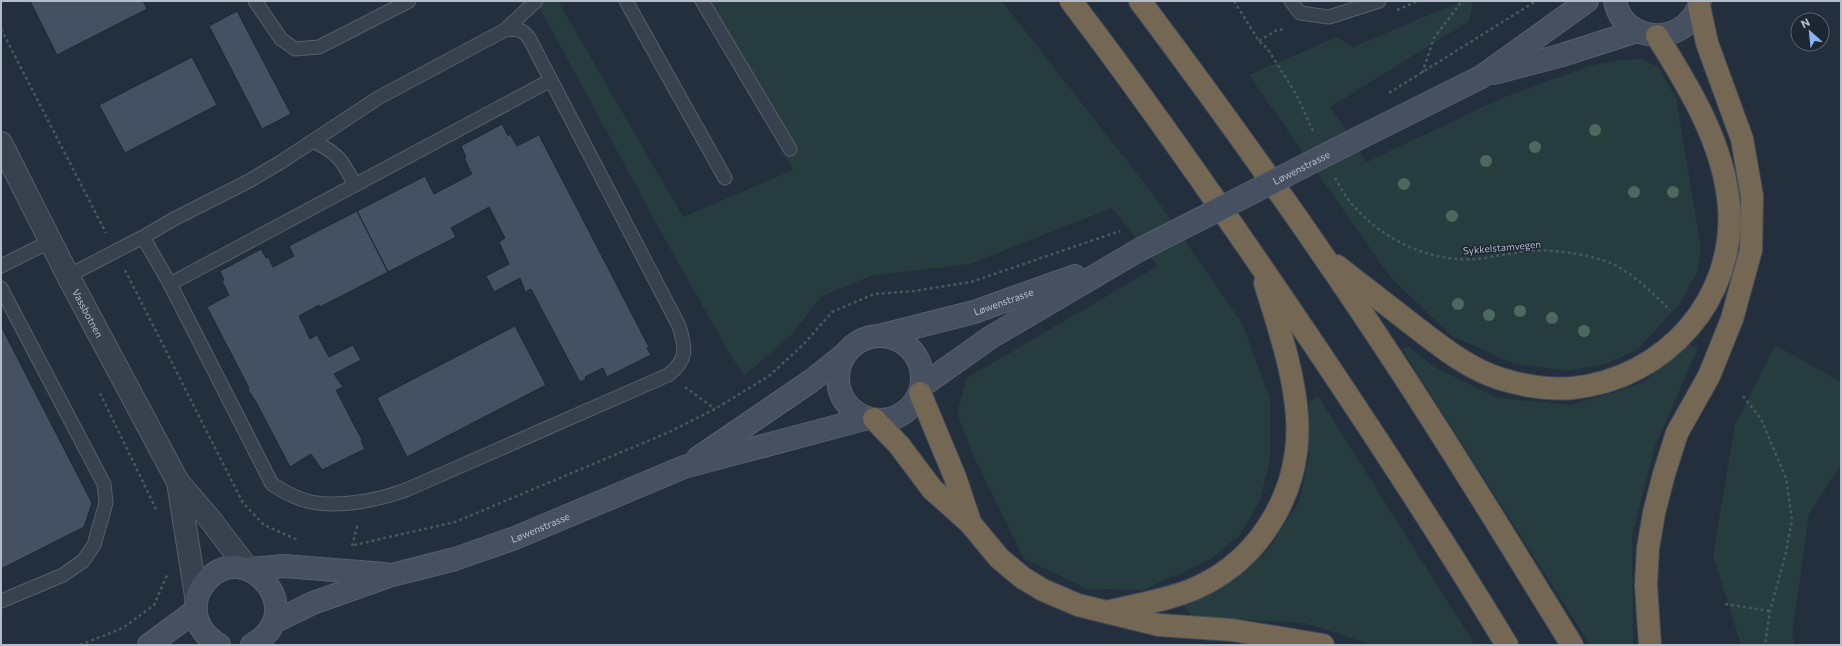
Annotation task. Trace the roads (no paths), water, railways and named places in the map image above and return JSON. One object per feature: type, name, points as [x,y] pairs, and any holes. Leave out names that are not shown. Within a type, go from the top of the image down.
[{"type":"highway","points":[[1071,1],[1196,172],[1259,263],[1451,552],[1507,645]]},
{"type":"highway","points":[[1140,1],[1246,145],[1391,356],[1485,503],[1572,645]]},
{"type":"highway","points":[[1650,645],[1646,585],[1648,548],[1662,480],[1677,433],[1710,376],[1732,319],[1751,250],[1752,196],[1742,139],[1707,43],[1700,3]]},
{"type":"highway","points":[[1321,254],[1434,342],[1478,370],[1500,378],[1523,384],[1549,388],[1572,388],[1595,384],[1614,378],[1634,371],[1652,360],[1680,338],[1706,305],[1724,266],[1730,227],[1729,204],[1723,172],[1712,139],[1693,96],[1647,34]]},
{"type":"highway","points":[[1109,612],[1180,594],[1219,575],[1237,563],[1254,546],[1270,526],[1281,506],[1295,461],[1297,417],[1290,373],[1259,263]]},
{"type":"highway","points":[[921,389],[955,477],[970,523]]},
{"type":"highway","points":[[871,419],[899,445],[932,489],[970,523],[999,558],[1023,578],[1060,598],[1078,605],[1159,625],[1232,630],[1322,645]]},
{"type":"main road","name":"Løwenstrasse","points":[[921,389],[990,337],[1130,254],[1481,77],[1587,1]]},
{"type":"main road","points":[[1615,1],[1616,8],[1625,21],[1647,34]]},
{"type":"main road","name":"Løwenstrasse","points":[[1481,77],[1647,34],[1671,33],[1684,27],[1693,17],[1700,3]]},
{"type":"main road","name":"Løwenstrasse","points":[[883,336],[974,312],[1130,254]]},
{"type":"main road","points":[[883,336],[895,338],[914,352],[920,362],[922,374],[921,389],[914,403],[906,411],[885,420],[871,419],[856,412],[846,403],[840,391],[838,378],[840,364],[846,352],[862,339],[883,336]]},
{"type":"main road","name":"Løwenstrasse","points":[[684,467],[810,381],[846,352]]},
{"type":"main road","name":"Løwenstrasse","points":[[274,622],[313,603],[392,575],[454,559],[515,538],[684,467],[871,419]]},
{"type":"main road","name":"Løwenstrasse","points":[[196,604],[202,585],[211,575],[222,569],[235,567],[248,569],[284,566],[392,575]]},
{"type":"main road","points":[[248,569],[262,577],[272,590],[276,606],[274,622],[265,636],[252,645]]},
{"type":"main road","points":[[149,645],[196,604]]},
{"type":"main road","points":[[196,604],[199,625],[208,637],[219,645]]},
{"type":"street","name":"Vassbotnen","points":[[1,143],[68,276],[178,482],[209,518],[248,569]]},
{"type":"street","name":"Vassbotnen","points":[[178,482],[196,604]]},
{"type":"lane","points":[[256,1],[282,39],[295,49],[319,47],[409,1]]},
{"type":"lane","points":[[68,276],[174,219],[249,181],[281,162],[378,98],[505,30],[536,1]]},
{"type":"lane","points":[[626,1],[725,178]]},
{"type":"lane","points":[[702,1],[790,149]]},
{"type":"lane","points":[[1291,1],[1300,13],[1329,17],[1379,1]]},
{"type":"lane","points":[[143,237],[170,284],[272,484],[287,494],[311,502],[339,503],[387,497],[668,375],[676,369],[683,358],[685,346],[680,326],[525,33],[518,28],[505,30]]},
{"type":"lane","points":[[170,284],[551,80]]},
{"type":"lane","points":[[313,141],[332,150],[342,161],[355,185]]},
{"type":"lane","points":[[1,266],[51,241]]},
{"type":"lane","points":[[1,288],[104,484],[106,503],[94,545],[83,561],[63,575],[1,601]]}]
